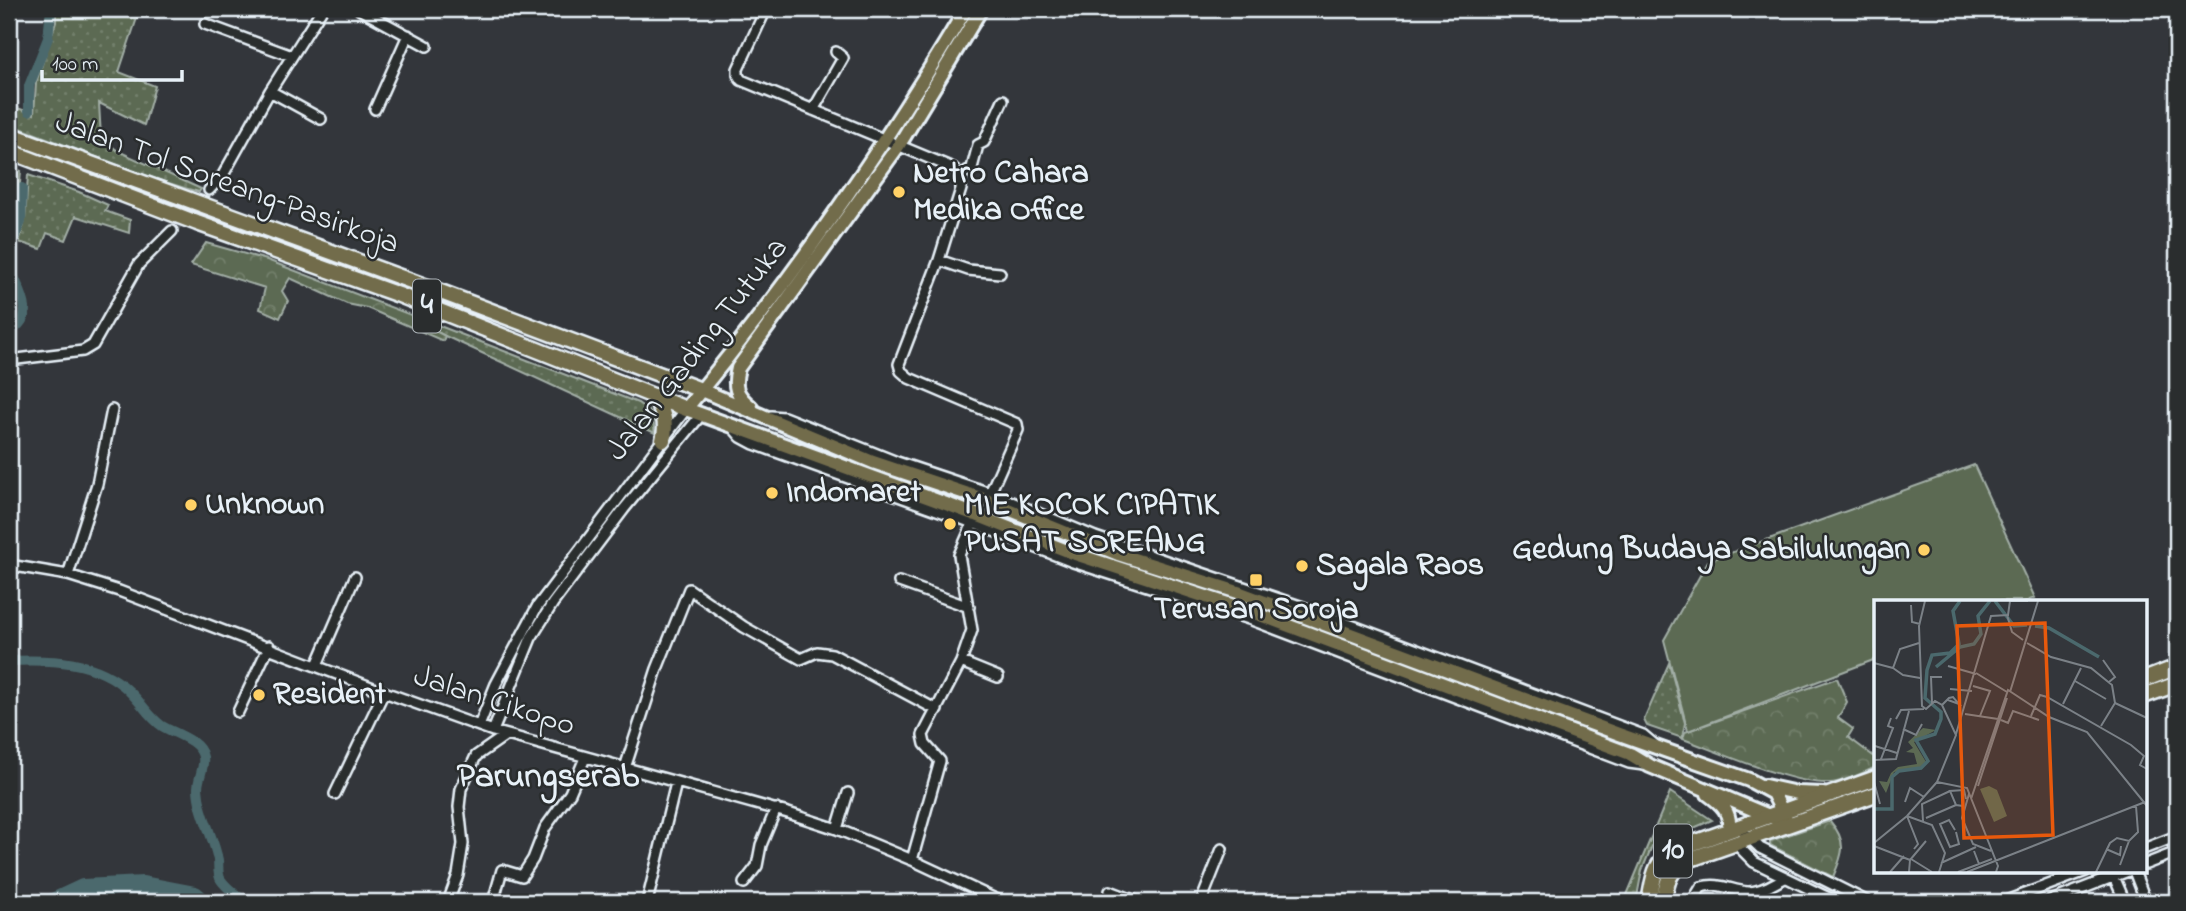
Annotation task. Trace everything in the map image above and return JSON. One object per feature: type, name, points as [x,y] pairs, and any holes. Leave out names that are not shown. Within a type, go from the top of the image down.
[{"type":"highway","name":"Jalan Tol Soreang–Pasirkoja","points":[[9,134],[701,390]]},
{"type":"highway","name":"Jalan Tol Soreang–Pasirkoja","points":[[9,152],[399,295],[686,409]]},
{"type":"highway","points":[[654,397],[664,416],[666,430],[663,440]]},
{"type":"highway","points":[[2148,677],[2177,667]]},
{"type":"highway","points":[[2148,694],[2177,684]]},
{"type":"highway","name":"10","points":[[1663,902],[1668,877],[1679,865],[1738,835],[1874,779]]},
{"type":"highway","name":"10","points":[[1649,902],[1657,866],[1664,856],[1738,835],[1781,818],[1874,795]]},
{"type":"main road","name":"Jalan Gading Tutuka","points":[[686,409],[789,278],[924,79],[966,9]]},
{"type":"main road","name":"Jalan Gading Tutuka","points":[[762,416],[739,397],[734,387],[738,368],[899,145],[981,9]]},
{"type":"main road","points":[[701,390],[873,462],[986,500],[1761,785],[1797,793],[1833,794]]},
{"type":"main road","name":"Jalan Gading Tutuka","points":[[701,415],[716,396]]},
{"type":"main road","points":[[686,409],[1074,558],[1249,611],[1337,643],[1630,754],[1650,766],[1781,818]]},
{"type":"main road","points":[[1337,643],[1343,630]]},
{"type":"main road","points":[[1695,784],[1726,809],[1738,835]]},
{"type":"main road","points":[[1761,785],[1773,793],[1781,818]]},
{"type":"street","points":[[209,190],[223,175],[270,91],[322,9]]},
{"type":"street","points":[[359,9],[426,46]]},
{"type":"street","points":[[766,9],[744,55],[738,75],[744,83],[899,145],[953,168],[961,175],[961,189],[939,260],[900,358],[899,367],[909,378],[1017,424],[1017,433],[990,493]]},
{"type":"street","points":[[205,24],[292,56]]},
{"type":"street","points":[[375,109],[408,35]]},
{"type":"street","points":[[813,110],[843,58],[836,52]]},
{"type":"street","points":[[270,91],[321,119]]},
{"type":"street","points":[[961,175],[972,169],[978,145],[984,142],[1003,100]]},
{"type":"street","points":[[9,360],[88,349],[98,339],[139,264],[172,231]]},
{"type":"street","points":[[939,260],[968,270],[1000,273]]},
{"type":"street","name":"Jalan Gading Tutuka","points":[[479,726],[502,673],[537,607],[686,409]]},
{"type":"street","points":[[68,575],[97,484],[112,410]]},
{"type":"street","name":"Jalan Gading Tutuka","points":[[493,731],[531,638],[553,603],[624,509],[701,415]]},
{"type":"street","points":[[762,416],[785,417],[888,459],[990,493],[1130,554],[1241,585],[1497,678],[1643,734],[1657,746]]},
{"type":"street","points":[[734,429],[741,437],[754,444],[1249,620],[1629,763],[1650,766]]},
{"type":"street","points":[[912,860],[939,766],[937,756],[923,740],[923,735],[961,662],[972,630],[959,550],[973,523]]},
{"type":"street","name":"Jalan Cikopo","points":[[9,565],[68,575],[119,591],[493,731],[836,829],[912,860],[1002,902]]},
{"type":"street","points":[[317,665],[355,577]]},
{"type":"street","points":[[900,582],[969,607]]},
{"type":"street","points":[[625,768],[657,669],[688,589],[744,627],[801,659],[817,652],[832,654],[937,710]]},
{"type":"street","points":[[238,712],[269,646]]},
{"type":"street","points":[[961,662],[998,677]]},
{"type":"street","points":[[335,794],[384,692]]},
{"type":"street","points":[[448,902],[458,875],[463,844],[459,807],[461,789],[476,756],[506,735]]},
{"type":"street","points":[[493,902],[502,870],[522,876],[533,859],[545,828],[570,793],[585,758]]},
{"type":"street","points":[[647,902],[677,783]]},
{"type":"street","points":[[836,829],[848,793]]},
{"type":"street","points":[[744,883],[757,866],[761,845],[776,810]]},
{"type":"street","points":[[1738,835],[1755,862],[1837,902]]},
{"type":"street","points":[[1738,835],[1866,902]]},
{"type":"street","points":[[2148,847],[2177,836]]},
{"type":"street","points":[[1201,902],[1222,849]]},
{"type":"street","points":[[2148,863],[2177,852]]},
{"type":"street","points":[[2003,902],[2084,872]]},
{"type":"street","points":[[2134,872],[2146,902]]},
{"type":"street","points":[[2048,902],[2113,874],[2125,902]]},
{"type":"street","points":[[1692,902],[1701,887],[1712,884],[1748,892],[1758,891],[1785,878]]},
{"type":"street","points":[[1110,891],[1139,902]]},
{"type":"green space","points":[[56,9],[140,9],[119,72],[155,86],[144,125],[99,103],[101,138],[118,151],[201,189],[199,192],[127,169],[9,124],[9,105],[34,114],[36,83],[56,22]]},
{"type":"green space","points":[[9,167],[21,171],[17,220],[9,219]]},
{"type":"green space","points":[[28,175],[108,205],[105,211],[130,220],[129,233],[76,216],[66,240],[47,233],[41,249],[19,242],[25,221]]},
{"type":"green space","points":[[206,243],[267,260],[419,318],[418,322],[445,336],[443,341],[367,308],[347,304],[290,278],[282,291],[288,301],[280,318],[260,309],[265,288],[191,265]]},
{"type":"green space","points":[[419,318],[638,403],[652,414],[655,433],[445,336],[417,322]]},
{"type":"green space","points":[[1974,465],[2035,598],[1874,600],[1874,660],[1688,731],[1664,640],[1708,561]]},
{"type":"green space","points":[[1669,663],[1685,723],[1682,738],[1647,726],[1644,720]]},
{"type":"green space","points":[[1837,678],[1847,702],[1838,718],[1853,729],[1848,737],[1874,756],[1874,768],[1830,783],[1796,779],[1683,739],[1685,732]]},
{"type":"green space","points":[[1670,792],[1712,820],[1652,846],[1642,870],[1636,902],[1624,902]]},
{"type":"green space","points":[[1830,821],[1836,828],[1842,848],[1833,877],[1770,845],[1770,841]]},
{"type":"waterway","points":[[29,111],[29,86],[48,38],[51,9]]},
{"type":"waterway","points":[[9,250],[21,222],[22,188]]},
{"type":"waterway","points":[[9,266],[25,310],[18,325],[9,332]]},
{"type":"waterway","points":[[9,661],[57,661],[103,673],[129,691],[162,726],[197,746],[203,757],[198,784],[199,797],[216,851],[219,875],[226,886],[245,902]]},
{"type":"waterway","points":[[53,902],[83,888],[143,885],[195,895],[203,902]]},
{"type":"tunnel","points":[[172,231],[209,190]]},
{"type":"place","name":"Netro Cahara Medika Office","points":[[899,192]]},
{"type":"place","name":"Indomaret","points":[[772,493]]},
{"type":"place","name":"Unknown","points":[[191,505]]},
{"type":"place","name":"MIE KOCOK CIPATIK PUSAT SOREANG","points":[[950,524]]},
{"type":"place","name":"Gedung Budaya Sabilulungan","points":[[1924,550]]},
{"type":"place","name":"Sagala Raos","points":[[1302,566]]},
{"type":"place","name":"Terusan Soroja","points":[[1256,580]]},
{"type":"place","name":"Resident","points":[[259,695]]},
{"type":"district","name":"Parungserab","points":[[548,777]]}]
